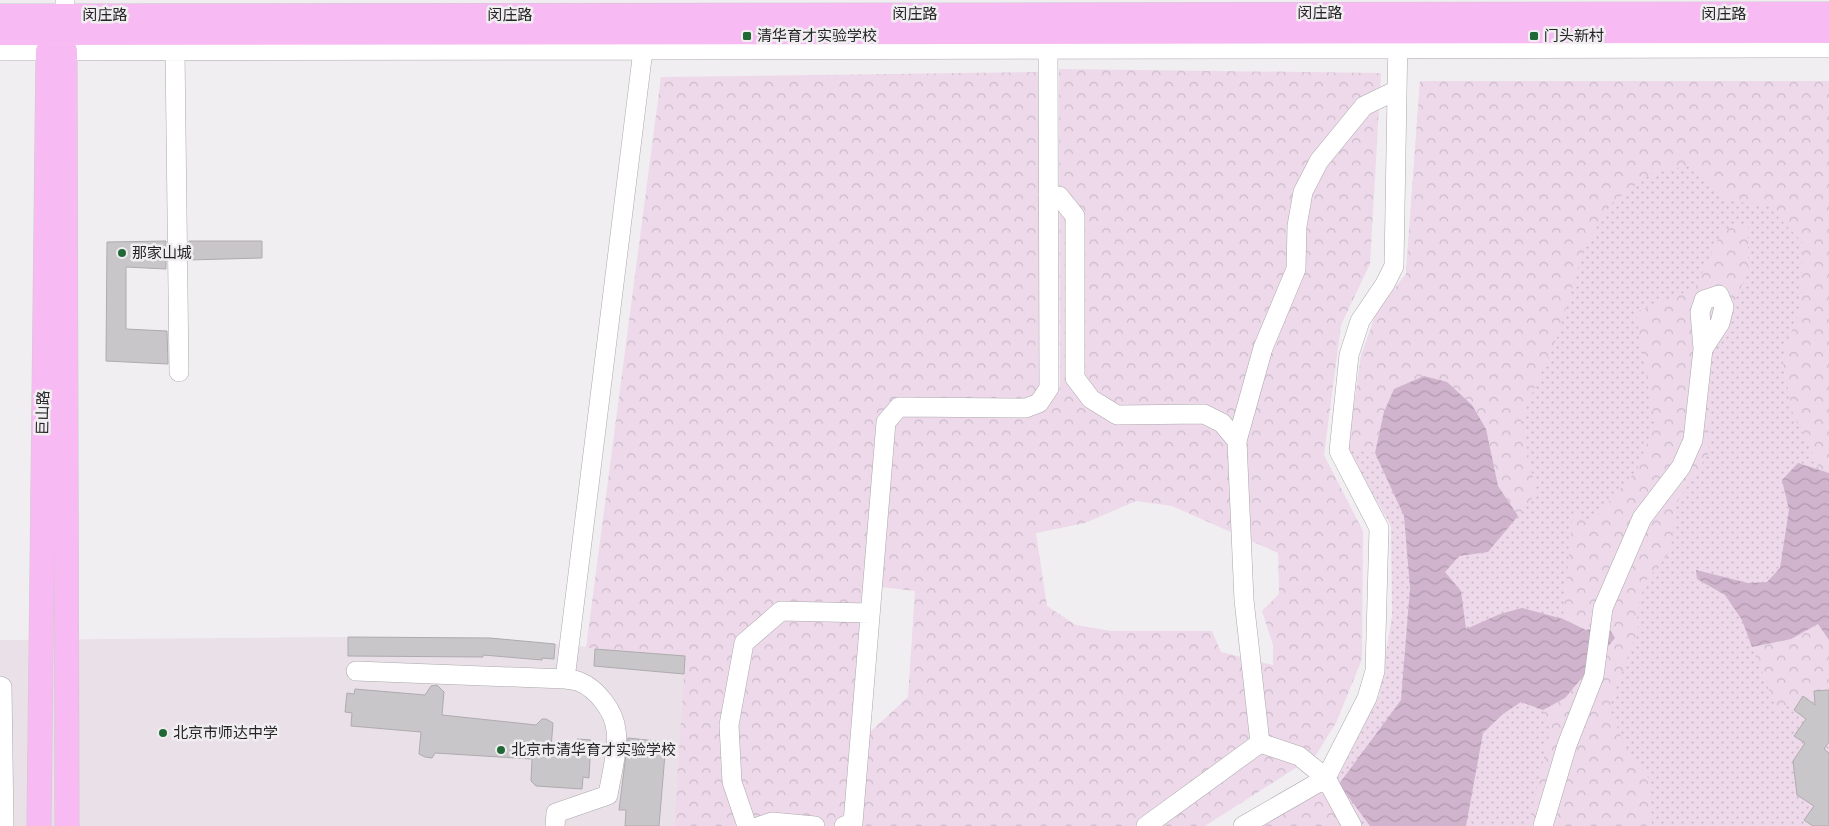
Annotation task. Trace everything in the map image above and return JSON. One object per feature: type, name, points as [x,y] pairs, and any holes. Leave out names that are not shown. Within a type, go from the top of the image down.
[{"type":"main road","name":"闵庄路","points":[[0,33],[57,25],[1484,6],[1829,14]]},
{"type":"main road","name":"闵庄路","points":[[0,16],[57,25],[1048,41],[1398,40],[1829,31]]},
{"type":"main road","name":"巨山路","points":[[39,826],[57,25]]},
{"type":"main road","name":"巨山路","points":[[57,25],[66,826]]},
{"type":"street","points":[[1244,826],[1326,778],[1367,698],[1376,671],[1379,528],[1339,451],[1349,355],[1360,321],[1385,284],[1394,266],[1398,40],[1484,6]]},
{"type":"street","name":"闵庄路","points":[[0,51],[57,25],[175,50],[643,50],[1048,41]]},
{"type":"street","name":"闵庄路","points":[[1398,40],[1829,48]]},
{"type":"street","points":[[844,826],[853,823],[886,422],[898,407],[1026,408],[1039,403],[1049,388],[1048,41]]},
{"type":"street","points":[[175,50],[178,372]]},
{"type":"street","points":[[565,679],[643,50]]},
{"type":"street","points":[[1260,743],[1244,600],[1237,441],[1263,348],[1296,269],[1297,226],[1303,192],[1319,161],[1364,106],[1397,90]]},
{"type":"street","points":[[1048,195],[1059,196],[1075,216],[1074,378],[1091,399],[1117,415],[1204,414],[1222,423],[1237,441]]},
{"type":"street","points":[[1543,826],[1567,745],[1594,676],[1602,608],[1642,518],[1681,467],[1693,440],[1703,349]]},
{"type":"street","points":[[747,826],[732,782],[729,725],[744,643],[781,611],[870,613]]},
{"type":"street","points":[[356,671],[565,679],[580,682],[593,690],[602,700],[616,728],[608,795],[556,813],[555,826]]},
{"type":"street","points":[[0,686],[2,687],[4,826]]},
{"type":"street","points":[[1260,743],[1299,756],[1326,778],[1352,826]]},
{"type":"street","points":[[1146,826],[1260,743]]},
{"type":"street","points":[[760,826],[772,822],[814,826]]},
{"type":"shaded area","points":[[340,637],[491,638],[685,656],[674,826],[0,826],[0,640]]},
{"type":"green space","points":[[1059,69],[1381,73],[1370,264],[1341,325],[1324,455],[1363,531],[1362,659],[1336,723],[1316,755],[1205,826],[674,826],[685,656],[586,648],[661,77],[1041,72],[1060,398]],"holes":[[[1136,501],[1172,506],[1278,553],[1279,594],[1262,611],[1273,645],[1273,665],[1221,652],[1212,631],[1111,631],[1076,625],[1047,606],[1036,533],[1085,523]],[[881,587],[915,591],[908,697],[870,732]]]},
{"type":"green space","points":[[1420,81],[1829,81],[1829,826],[1259,826],[1336,781],[1379,696],[1392,616],[1391,526],[1348,450],[1361,356],[1377,311],[1406,274]]},
{"type":"green space","points":[[1420,81],[1829,81],[1829,473],[1821,471],[1793,414],[1782,358],[1801,306],[1802,242],[1768,206],[1727,200],[1690,165],[1650,174],[1607,207],[1582,255],[1558,335],[1521,419],[1536,493],[1518,516],[1498,486],[1486,429],[1384,412],[1375,453],[1348,450],[1361,356],[1377,311],[1406,274]]},
{"type":"green space","points":[[1748,223],[1748,273],[1710,351],[1708,454],[1676,504],[1671,551],[1645,582],[1637,613],[1638,630],[1609,707],[1625,746],[1650,780],[1652,826],[1528,826],[1551,728],[1543,710],[1565,698],[1607,625],[1586,630],[1563,619],[1573,512],[1591,522],[1637,470],[1655,422],[1636,312],[1695,288],[1722,231]]},
{"type":"green space","points":[[1818,623],[1829,640],[1829,690],[1777,710],[1752,647],[1791,639]]},
{"type":"green space","points":[[1326,787],[1346,826],[1259,826]]},
{"type":"water","points":[[1424,376],[1447,382],[1472,405],[1486,429],[1498,486],[1518,516],[1488,552],[1459,556],[1445,572],[1461,591],[1466,629],[1500,614],[1522,608],[1563,619],[1586,630],[1607,625],[1615,638],[1565,698],[1543,710],[1521,702],[1503,714],[1483,733],[1466,826],[1370,826],[1339,784],[1401,700],[1410,588],[1404,516],[1375,453],[1384,412],[1394,389]]},
{"type":"water","points":[[1798,463],[1829,473],[1829,640],[1818,624],[1791,639],[1752,647],[1742,620],[1725,595],[1697,579],[1696,570],[1748,583],[1767,582],[1780,568],[1789,510],[1782,480]]},
{"type":"building","points":[[166,241],[166,269],[126,267],[126,329],[167,331],[168,364],[106,361],[107,242]]},
{"type":"building","points":[[189,241],[262,241],[262,258],[189,260]]},
{"type":"building","points":[[348,637],[490,638],[555,644],[554,659],[542,658],[542,660],[483,655],[483,657],[348,656]]},
{"type":"building","points":[[595,649],[685,656],[684,674],[594,666]]},
{"type":"building","points":[[437,685],[444,692],[442,715],[536,725],[542,719],[546,719],[553,723],[551,748],[576,749],[577,739],[591,740],[589,778],[583,777],[582,789],[536,786],[531,781],[532,759],[435,753],[432,758],[425,757],[419,754],[421,732],[351,726],[352,713],[345,712],[347,693],[354,694],[355,689],[425,695],[431,686]]},
{"type":"building","points":[[1829,690],[1829,742],[1824,749],[1829,753],[1829,826],[1813,826],[1804,820],[1814,806],[1797,795],[1793,761],[1805,743],[1794,736],[1806,719],[1794,710],[1803,696],[1815,705],[1814,691]]},
{"type":"building","points":[[628,738],[666,742],[659,826],[625,826],[626,810],[619,810]]},
{"type":"place","name":"清华育才实验学校","points":[[747,36]]},
{"type":"place","name":"门头新村","points":[[1534,36]]},
{"type":"place","name":"那家山城","points":[[122,253]]},
{"type":"place","name":"北京市师达中学","points":[[163,733]]},
{"type":"place","name":"北京市清华育才实验学校","points":[[501,750]]}]
